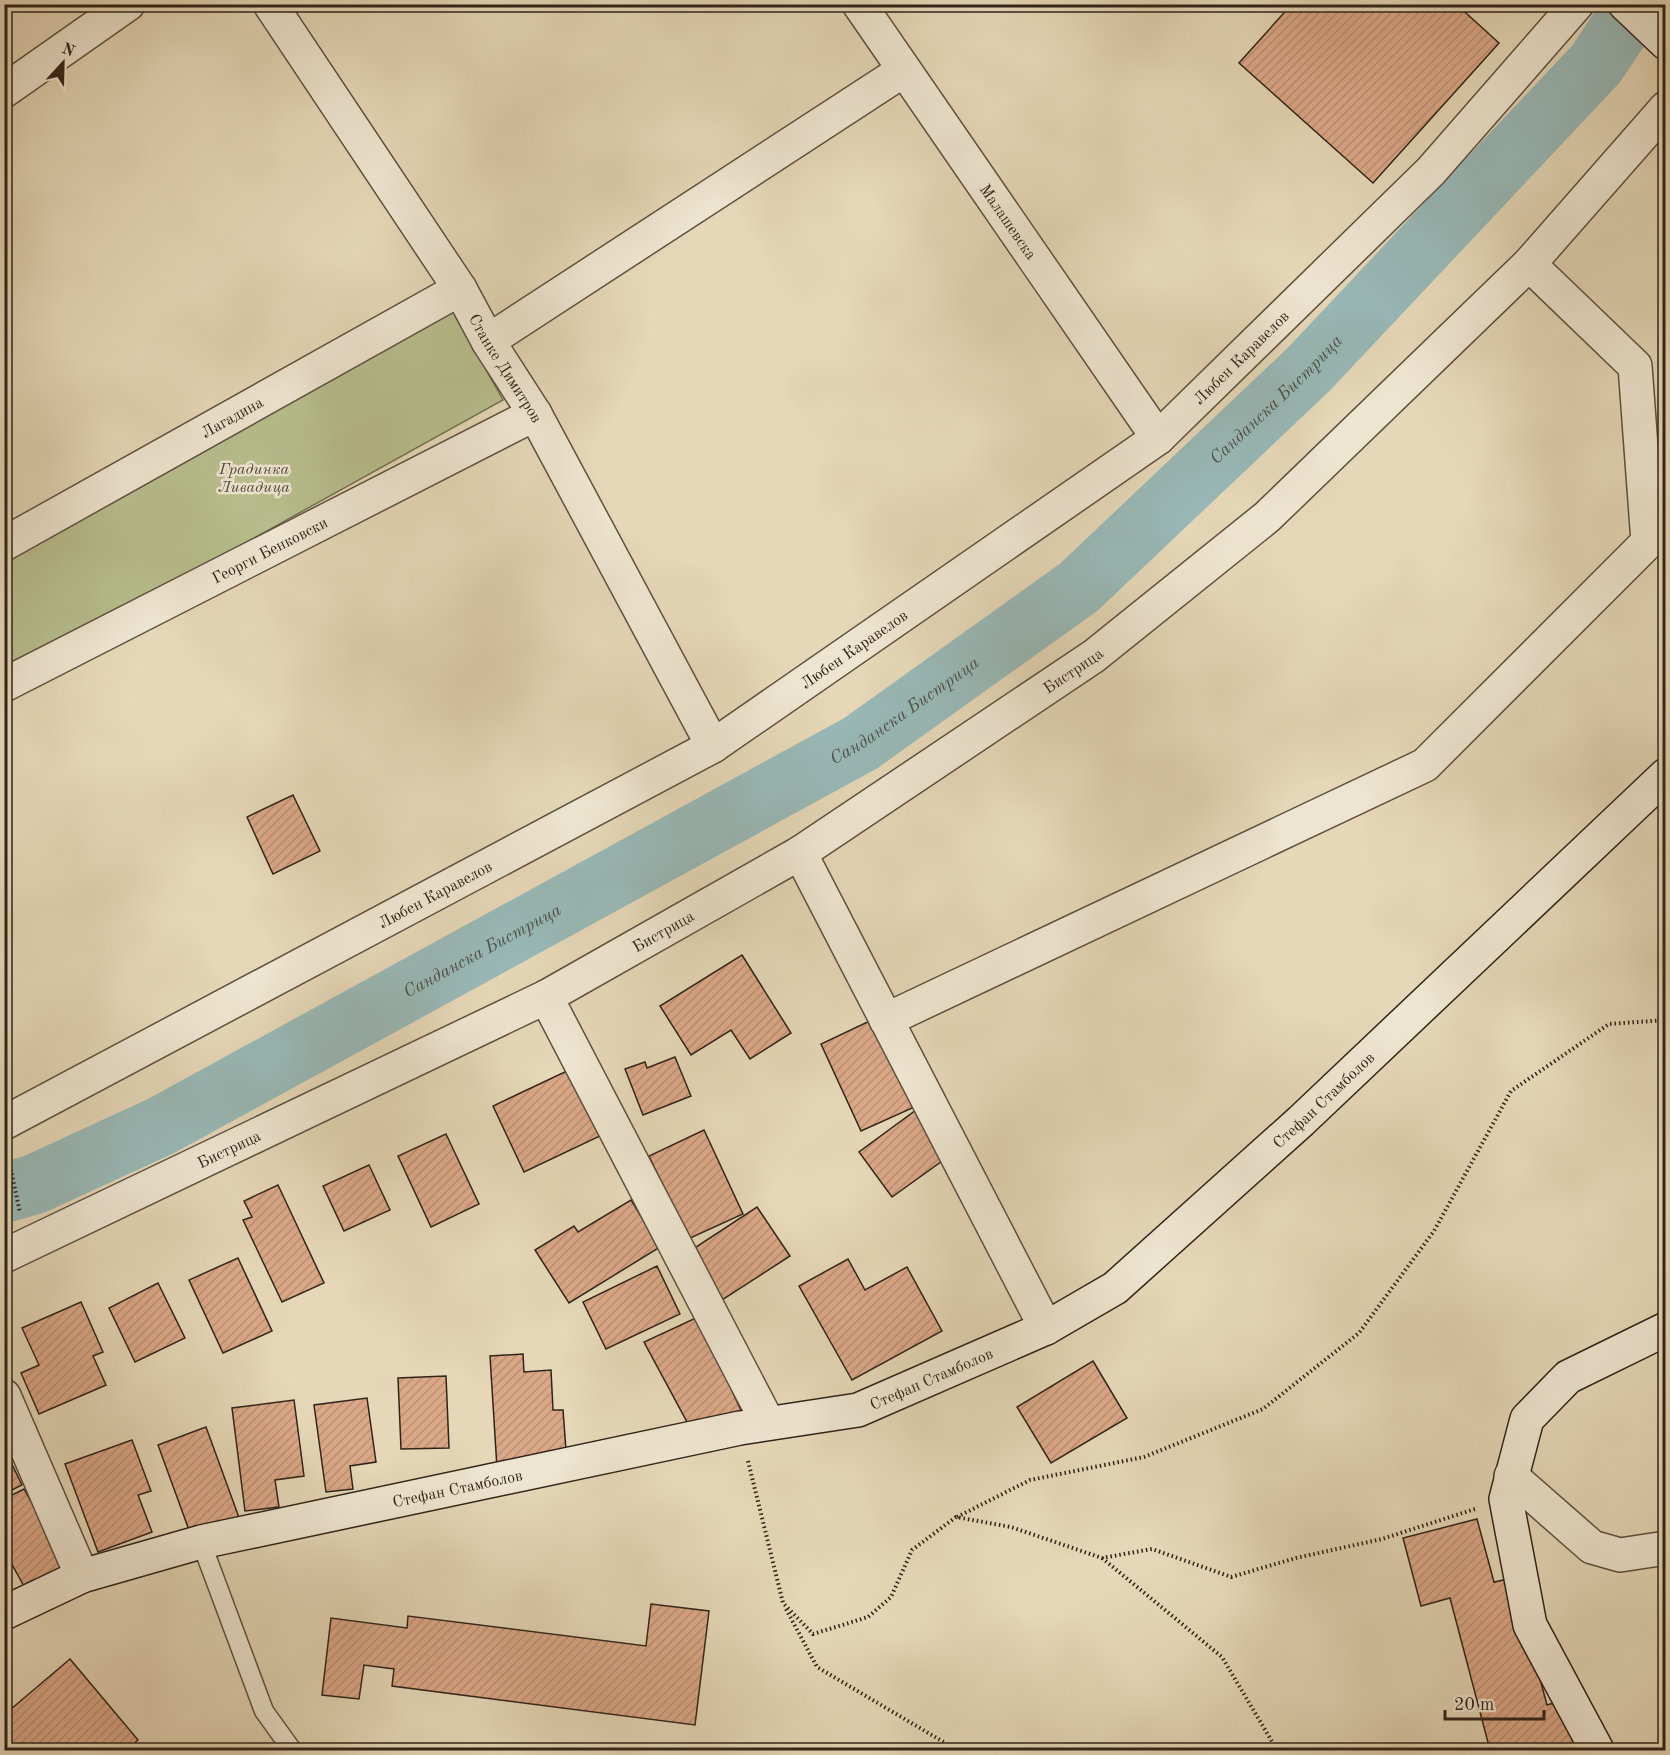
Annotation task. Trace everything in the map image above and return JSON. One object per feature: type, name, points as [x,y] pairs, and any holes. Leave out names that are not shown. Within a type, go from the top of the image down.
[{"type":"street","points":[[4,91],[128,4]]},
{"type":"street","name":"Станке Димитров","points":[[270,4],[460,289],[488,341],[535,414],[713,746]]},
{"type":"street","name":"Малашевска","points":[[859,4],[1158,438]]},
{"type":"street","name":"Любен Каравелов","points":[[6,1137],[713,746],[1158,438],[1431,171],[1577,4]]},
{"type":"street","points":[[1625,4],[1665,43]]},
{"type":"street","points":[[488,341],[903,70]]},
{"type":"street","name":"Бистрица","points":[[16,1251],[546,997],[800,853],[1094,656],[1267,517],[1529,264],[1665,108]]},
{"type":"street","points":[[886,1020],[1425,765],[1648,542],[1635,366],[1529,264]]},
{"type":"street","name":"Лагадина","points":[[4,544],[460,289]]},
{"type":"street","name":"Георги Бенковски","points":[[4,685],[535,414]]},
{"type":"street","name":"Стефан Стамболов","points":[[4,1613],[82,1576],[201,1542],[754,1425],[858,1410],[1046,1328],[1115,1288],[1292,1129],[1665,775]]},
{"type":"street","points":[[800,853],[1046,1328]]},
{"type":"street","points":[[546,997],[754,1425]]},
{"type":"street","points":[[1597,1750],[1530,1625],[1508,1488],[1527,1419],[1568,1377],[1665,1329]]},
{"type":"street","points":[[4,1396],[82,1576]]},
{"type":"street","points":[[1508,1488],[1592,1547],[1620,1555],[1665,1548]]},
{"type":"lane","points":[[201,1542],[264,1711],[291,1750]]},
{"type":"path","points":[[783,1603],[813,1634],[868,1617],[891,1597],[912,1550],[956,1517],[1030,1480],[1144,1457],[1263,1409],[1359,1333],[1434,1231],[1511,1091],[1609,1024],[1665,1020]]},
{"type":"path","points":[[6,1137],[16,1251]]},
{"type":"path","points":[[754,1425],[783,1603],[817,1666],[957,1750]]},
{"type":"path","points":[[1102,1558],[1152,1549],[1231,1577],[1296,1558],[1382,1539],[1508,1488]]},
{"type":"path","points":[[956,1517],[1011,1527],[1102,1558],[1222,1657],[1277,1750]]},
{"type":"green space","name":"Градинка Ливадица","points":[[451,307],[503,400],[5,676],[5,554]]},
{"type":"building","points":[[1292,4],[1456,4],[1499,43],[1373,183],[1239,63]]},
{"type":"building","points":[[293,795],[320,851],[273,874],[247,817]]},
{"type":"building","points":[[742,955],[791,1033],[750,1059],[731,1030],[691,1055],[660,1006]]},
{"type":"building","points":[[878,1017],[919,1105],[861,1131],[821,1044]]},
{"type":"building","points":[[675,1057],[691,1096],[643,1115],[625,1069],[645,1062],[647,1068]]},
{"type":"building","points":[[569,1070],[600,1136],[524,1172],[493,1106]]},
{"type":"building","points":[[916,1110],[949,1156],[892,1197],[859,1152]]},
{"type":"building","points":[[704,1130],[743,1214],[688,1239],[649,1156]]},
{"type":"building","points":[[446,1134],[479,1204],[431,1227],[398,1156]]},
{"type":"building","points":[[369,1165],[390,1210],[344,1231],[323,1186]]},
{"type":"building","points":[[278,1185],[324,1283],[282,1302],[243,1220],[252,1217],[244,1201]]},
{"type":"building","points":[[631,1200],[660,1247],[569,1303],[535,1250],[574,1226],[578,1232]]},
{"type":"building","points":[[757,1207],[790,1256],[722,1300],[690,1251]]},
{"type":"building","points":[[238,1258],[272,1331],[223,1353],[189,1280]]},
{"type":"building","points":[[848,1259],[865,1290],[907,1267],[942,1331],[852,1380],[799,1286]]},
{"type":"building","points":[[657,1266],[680,1314],[606,1349],[583,1302]]},
{"type":"building","points":[[158,1283],[185,1338],[135,1362],[109,1308]]},
{"type":"building","points":[[81,1302],[103,1352],[93,1356],[106,1385],[39,1414],[21,1373],[39,1365],[22,1328]]},
{"type":"building","points":[[698,1317],[744,1417],[693,1433],[644,1342]]},
{"type":"building","points":[[523,1354],[524,1372],[551,1370],[553,1410],[563,1410],[567,1464],[497,1468],[490,1356]]},
{"type":"building","points":[[1093,1361],[1127,1418],[1051,1463],[1017,1407]]},
{"type":"building","points":[[446,1376],[449,1448],[401,1449],[398,1378]]},
{"type":"building","points":[[367,1398],[376,1462],[350,1466],[353,1489],[326,1492],[314,1405]]},
{"type":"building","points":[[294,1400],[304,1476],[275,1480],[279,1507],[245,1511],[232,1408]]},
{"type":"building","points":[[206,1427],[241,1523],[193,1541],[158,1445]]},
{"type":"building","points":[[132,1440],[151,1491],[138,1495],[152,1532],[98,1552],[65,1464]]},
{"type":"building","points":[[4,1448],[22,1485],[4,1494]]},
{"type":"building","points":[[24,1489],[72,1575],[30,1597],[4,1550],[4,1499]]},
{"type":"building","points":[[1477,1519],[1494,1582],[1513,1578],[1547,1705],[1564,1700],[1577,1750],[1490,1750],[1450,1598],[1421,1606],[1403,1538]]},
{"type":"building","points":[[651,1604],[709,1611],[695,1725],[392,1686],[394,1669],[364,1665],[359,1699],[322,1695],[331,1618],[407,1628],[408,1616],[646,1646]]},
{"type":"building","points":[[70,1659],[138,1740],[126,1750],[4,1750],[4,1715]]},
{"type":"waterway","name":"Санданска Бистрица","points":[[4,1193],[35,1184],[161,1126],[861,743],[1079,587],[1309,369],[1596,64],[1636,4]]}]
